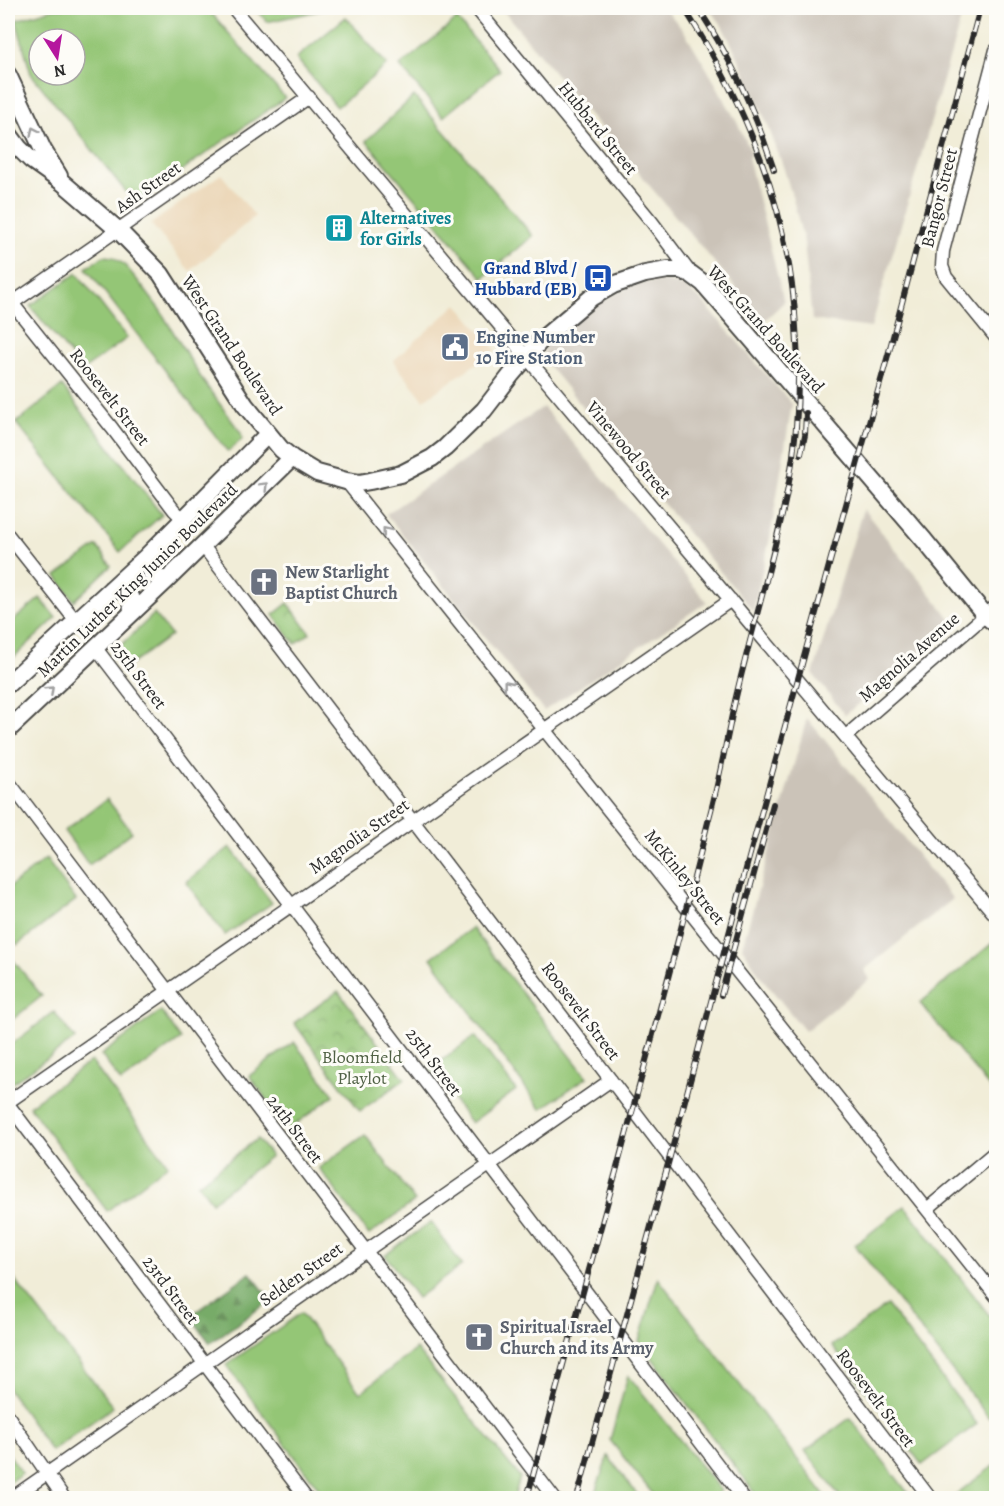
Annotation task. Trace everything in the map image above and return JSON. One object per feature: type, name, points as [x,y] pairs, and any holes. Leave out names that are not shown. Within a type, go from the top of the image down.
[{"type":"main road","name":"West Grand Boulevard","points":[[8,76],[43,150],[62,182]]},
{"type":"main road","name":"West Grand Boulevard","points":[[8,133],[32,160],[62,182],[118,230],[161,274],[231,385],[268,434],[292,458],[317,473],[346,481],[359,483],[382,480],[432,458],[484,410],[541,340],[592,297],[626,279],[654,272],[680,270],[691,274],[703,283],[924,540],[993,615],[996,639]]},
{"type":"main road","name":"Martin Luther King Junior Boulevard","points":[[8,684],[146,557],[268,434]]},
{"type":"main road","name":"Martin Luther King Junior Boulevard","points":[[12,721],[167,580],[292,458]]},
{"type":"main road","points":[[146,557],[151,573],[167,580]]},
{"type":"main road","points":[[111,589],[128,593],[131,598],[132,612]]},
{"type":"street","name":"Vinewood Street","points":[[233,8],[996,916]]},
{"type":"street","name":"Hubbard Street","points":[[476,8],[652,222],[691,274]]},
{"type":"street","name":"Bangor Street","points":[[996,50],[942,259],[946,277],[996,338]]},
{"type":"street","name":"Ash Street","points":[[9,302],[118,230],[309,97]]},
{"type":"street","name":"Roosevelt Street","points":[[9,302],[183,519]]},
{"type":"street","name":"McKinley Street","points":[[346,481],[996,1296]]},
{"type":"street","points":[[8,535],[76,621]]},
{"type":"street","name":"Roosevelt Street","points":[[203,546],[930,1498]]},
{"type":"street","name":"Magnolia Street","points":[[8,1103],[167,990],[731,600]]},
{"type":"street","name":"Magnolia Avenue","points":[[846,736],[993,615]]},
{"type":"street","name":"25th Street","points":[[95,647],[743,1498]]},
{"type":"street","name":"24th Street","points":[[8,781],[554,1498]]},
{"type":"street","name":"Selden Street","points":[[12,1498],[610,1080]]},
{"type":"street","name":"23rd Street","points":[[8,1103],[306,1498]]},
{"type":"street","points":[[927,1209],[996,1151]]},
{"type":"street","points":[[8,1416],[64,1498]]},
{"type":"shaded area","points":[[501,8],[665,8],[686,34],[710,74],[752,154],[748,157],[784,302],[764,321],[588,113]]},
{"type":"shaded area","points":[[708,8],[964,8],[871,328],[812,320],[804,242],[783,166],[738,57],[720,22]]},
{"type":"shaded area","points":[[221,174],[255,216],[190,271],[151,224]]},
{"type":"shaded area","points":[[667,281],[684,286],[701,300],[792,404],[770,538],[753,611],[542,358],[547,343],[603,300],[638,283]]},
{"type":"shaded area","points":[[457,304],[496,350],[424,400],[393,361]]},
{"type":"shaded area","points":[[543,407],[707,602],[544,711],[386,514]]},
{"type":"shaded area","points":[[863,509],[954,623],[845,715],[813,674]]},
{"type":"shaded area","points":[[807,718],[953,899],[864,970],[870,979],[805,1031],[761,977],[742,947]]},
{"type":"green space","points":[[56,8],[207,8],[285,98],[135,203],[41,87],[87,87],[87,27],[27,27],[27,60],[16,20]]},
{"type":"green space","points":[[255,8],[332,8],[267,22]]},
{"type":"green space","points":[[346,17],[387,65],[337,107],[296,58]]},
{"type":"green space","points":[[457,19],[500,70],[443,117],[400,66]]},
{"type":"green space","points":[[414,96],[533,236],[483,278],[366,141]]},
{"type":"green space","points":[[104,256],[113,257],[125,265],[142,286],[160,310],[203,381],[241,433],[242,439],[228,452],[86,268]]},
{"type":"green space","points":[[77,273],[127,338],[83,370],[30,306]]},
{"type":"green space","points":[[62,386],[162,515],[120,552],[16,423]]},
{"type":"green space","points":[[97,546],[111,566],[74,601],[56,576]]},
{"type":"green space","points":[[40,598],[56,618],[14,657],[8,648],[8,625]]},
{"type":"green space","points":[[288,603],[310,633],[295,644],[273,615]]},
{"type":"green space","points":[[154,614],[171,635],[126,668],[114,652]]},
{"type":"green space","points":[[107,799],[132,832],[89,865],[64,831]]},
{"type":"green space","points":[[230,847],[272,903],[225,935],[186,882]]},
{"type":"green space","points":[[46,859],[76,900],[17,945],[8,931],[8,888]]},
{"type":"green space","points":[[472,928],[587,1077],[541,1109],[431,958]]},
{"type":"green space","points":[[995,941],[996,943],[996,1095],[920,1003]]},
{"type":"green space","points":[[13,960],[42,996],[8,1023],[8,964]]},
{"type":"green space","name":"Bloomfield Playlot","points":[[338,991],[405,1079],[360,1111],[294,1023]]},
{"type":"green space","points":[[161,1011],[181,1039],[121,1082],[101,1055]]},
{"type":"green space","points":[[54,1012],[75,1039],[11,1084],[8,1080],[8,1047]]},
{"type":"green space","points":[[475,1036],[516,1090],[471,1123],[430,1069]]},
{"type":"green space","points":[[294,1042],[334,1095],[289,1129],[249,1076]]},
{"type":"green space","points":[[91,1061],[168,1164],[107,1211],[29,1106]]},
{"type":"green space","points":[[365,1135],[415,1201],[369,1235],[319,1168]]},
{"type":"green space","points":[[257,1139],[271,1156],[212,1202],[198,1184]]},
{"type":"green space","points":[[905,1206],[996,1324],[996,1412],[989,1418],[855,1245]]},
{"type":"green space","points":[[431,1222],[462,1265],[417,1298],[385,1255]]},
{"type":"green space","points":[[8,1271],[113,1407],[51,1451],[8,1389]]},
{"type":"green space","points":[[250,1273],[271,1300],[210,1343],[190,1316]]},
{"type":"green space","points":[[658,1278],[827,1498],[759,1498],[639,1341]]},
{"type":"green space","points":[[887,1305],[977,1424],[922,1465],[832,1346]]},
{"type":"green space","points":[[301,1313],[360,1393],[416,1349],[520,1477],[514,1498],[326,1498],[226,1365]]},
{"type":"green space","points":[[628,1375],[721,1491],[712,1498],[656,1498],[610,1440]]},
{"type":"green space","points":[[850,1418],[912,1498],[841,1498],[805,1451]]},
{"type":"green space","points":[[8,1453],[22,1473],[8,1483]]},
{"type":"green space","points":[[608,1456],[640,1498],[593,1498]]},
{"type":"green space","points":[[996,1464],[996,1498],[951,1498]]},
{"type":"railway","points":[[527,1498],[687,907],[716,792],[735,701],[777,537],[789,482],[794,443],[798,385],[796,327],[792,283],[774,200],[761,160],[727,82],[684,8]]},
{"type":"railway","points":[[698,8],[742,86],[774,170]]},
{"type":"railway","points":[[577,1498],[747,865],[890,348],[980,8]]},
{"type":"railway","points":[[801,454],[806,413]]},
{"type":"railway","points":[[721,995],[773,804]]},
{"type":"place","name":"Alternatives for Girls","points":[[339,228]]},
{"type":"place","name":"Grand Blvd / Hubbard (EB)","points":[[598,278]]},
{"type":"place","name":"Engine Number 10 Fire Station","points":[[455,347]]},
{"type":"place","name":"New Starlight Baptist Church","points":[[264,582]]},
{"type":"place","name":"Spiritual Israel Church and its Army","points":[[479,1337]]}]
